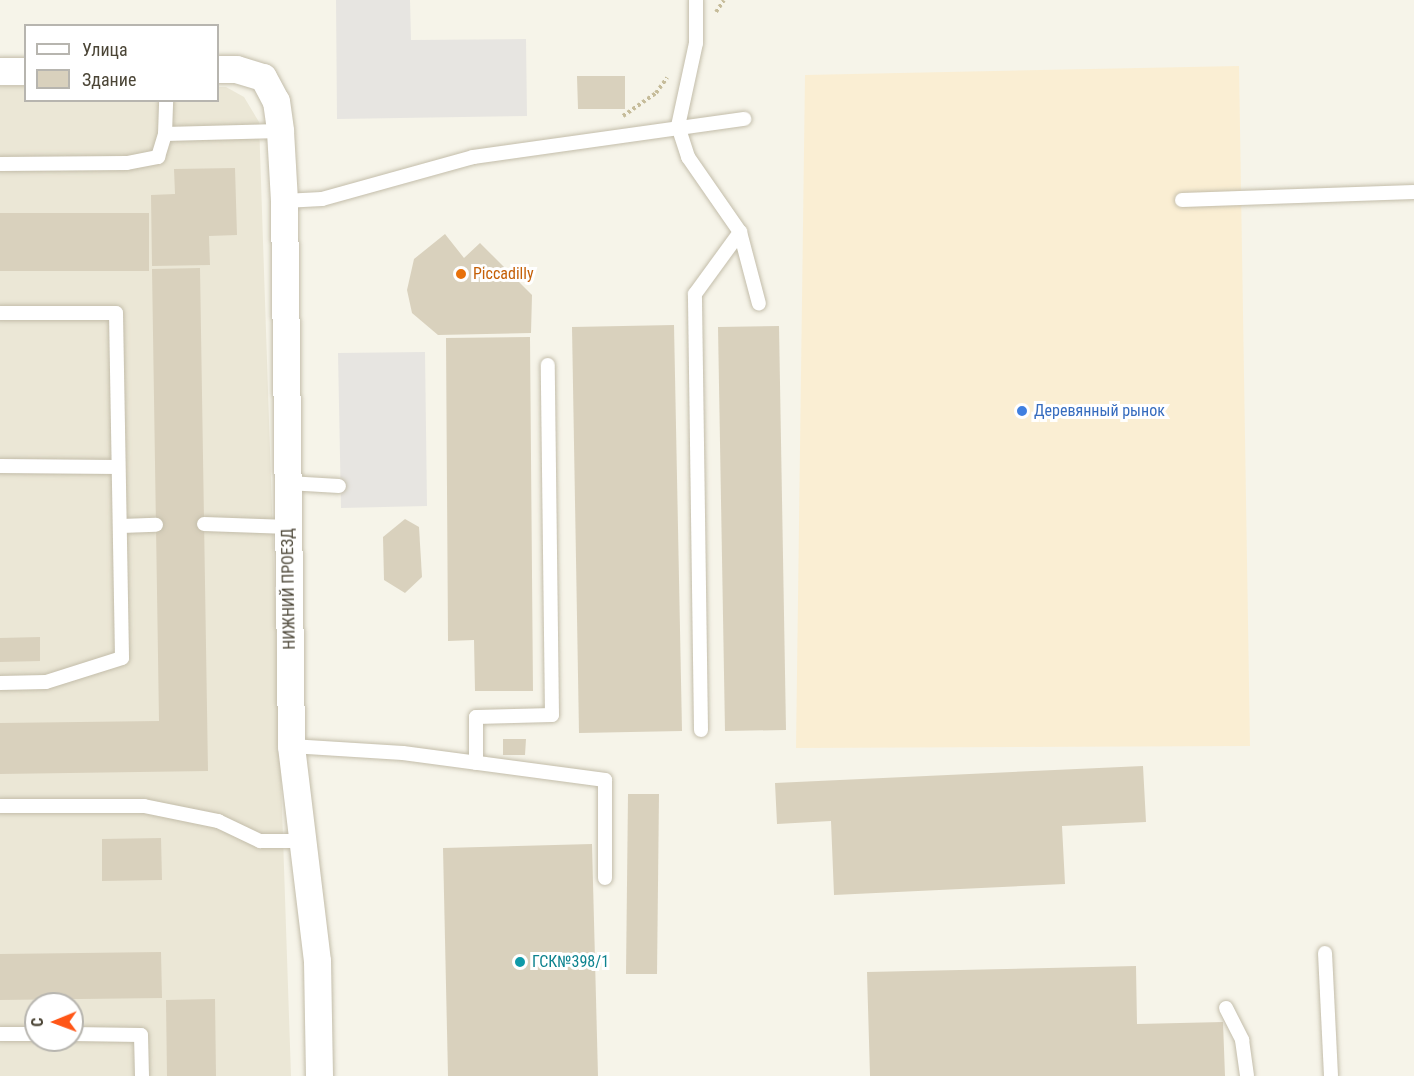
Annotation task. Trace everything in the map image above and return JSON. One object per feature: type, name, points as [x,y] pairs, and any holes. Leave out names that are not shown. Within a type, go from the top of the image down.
[{"type":"street","name":"НИЖНИЙ ПРОЕЗД","points":[[219,69],[236,69],[263,77],[276,101],[280,130],[284,201],[291,746],[317,961],[319,1076]]},
{"type":"street","points":[[0,71],[24,71]]},
{"type":"lane","points":[[696,0],[696,43],[678,126],[688,157],[740,232],[759,304]]},
{"type":"lane","points":[[0,164],[127,163],[158,156],[165,134],[166,102]]},
{"type":"lane","points":[[284,201],[322,199],[473,157],[594,137],[744,119]]},
{"type":"lane","points":[[165,134],[280,130]]},
{"type":"lane","points":[[1182,200],[1414,192]]},
{"type":"lane","points":[[700,730],[695,294],[740,232]]},
{"type":"lane","points":[[0,313],[116,313],[122,658],[46,682],[0,683]]},
{"type":"lane","points":[[476,763],[476,717],[552,715],[548,365]]},
{"type":"lane","points":[[0,466],[118,467]]},
{"type":"lane","points":[[288,483],[339,486]]},
{"type":"lane","points":[[204,524],[289,528]]},
{"type":"lane","points":[[121,526],[156,525]]},
{"type":"lane","points":[[291,746],[476,763],[605,780],[605,878]]},
{"type":"lane","points":[[0,806],[144,806],[218,821],[260,841],[304,841]]},
{"type":"lane","points":[[1325,953],[1331,1076]]},
{"type":"lane","points":[[1226,1008],[1242,1040],[1247,1076]]},
{"type":"lane","points":[[0,1034],[24,1034]]},
{"type":"lane","points":[[84,1034],[141,1035],[142,1076]]},
{"type":"path","points":[[696,43],[724,0]]},
{"type":"path","points":[[594,137],[656,93],[669,76]]},
{"type":"shaded area","points":[[336,0],[410,0],[411,40],[526,39],[527,116],[337,119]]},
{"type":"shaded area","name":"Деревянный рынок","points":[[1239,66],[1250,746],[796,748],[805,75]]},
{"type":"shaded area","points":[[0,86],[24,86],[24,102],[219,102],[219,87],[226,87],[244,97],[259,122],[291,1076],[0,1076]]},
{"type":"shaded area","points":[[425,352],[427,506],[341,508],[338,353]]},
{"type":"building","points":[[577,76],[625,76],[625,109],[578,109]]},
{"type":"building","points":[[235,168],[237,235],[209,236],[210,265],[152,266],[151,195],[175,194],[174,169]]},
{"type":"building","points":[[0,213],[149,213],[149,271],[0,271]]},
{"type":"building","name":"Piccadilly","points":[[445,234],[464,258],[480,243],[532,295],[531,333],[438,335],[412,313],[407,290],[414,259]]},
{"type":"building","points":[[200,268],[208,771],[0,774],[0,723],[159,721],[152,269]]},
{"type":"building","points":[[674,325],[682,731],[579,733],[572,327]]},
{"type":"building","points":[[779,326],[786,730],[725,731],[718,327]]},
{"type":"building","points":[[530,337],[533,691],[475,691],[474,640],[448,641],[446,338]]},
{"type":"building","points":[[405,519],[419,527],[422,577],[405,593],[384,580],[383,537]]},
{"type":"building","points":[[40,637],[40,661],[0,662],[0,638]]},
{"type":"building","points":[[503,739],[526,739],[525,755],[503,755]]},
{"type":"building","points":[[1143,766],[1146,822],[1062,826],[1065,884],[834,895],[831,821],[777,824],[775,783]]},
{"type":"building","points":[[628,794],[659,794],[657,974],[626,974]]},
{"type":"building","points":[[161,838],[162,880],[102,881],[102,839]]},
{"type":"building","name":"ГСК№398/1","points":[[592,844],[598,1076],[448,1076],[443,848]]},
{"type":"building","points":[[161,952],[162,998],[84,999],[84,992],[24,992],[24,1000],[0,1000],[0,954]]},
{"type":"building","points":[[1136,966],[1137,1024],[1223,1022],[1225,1076],[870,1076],[867,972]]},
{"type":"building","points":[[215,999],[216,1076],[167,1076],[166,1000]]},
{"type":"place","name":"Piccadilly","points":[[461,274]]},
{"type":"place","name":"Деревянный рынок","points":[[1022,411]]},
{"type":"place","name":"ГСК№398/1","points":[[520,962]]}]
